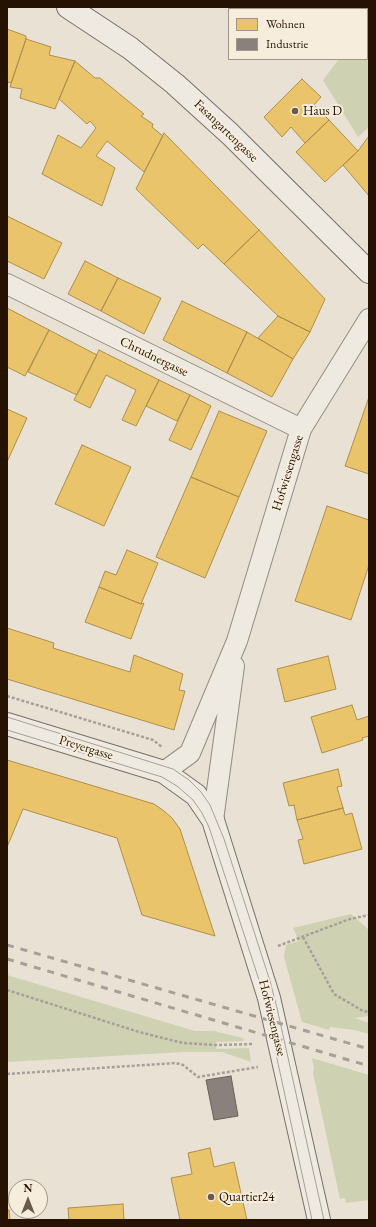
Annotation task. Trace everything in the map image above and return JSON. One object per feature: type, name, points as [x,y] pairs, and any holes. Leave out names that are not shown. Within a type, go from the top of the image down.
[{"type":"main road","name":"Fasangartengasse","points":[[68,7],[130,48],[175,84],[230,134],[369,272]]},
{"type":"main road","name":"Preyergasse","points":[[7,724],[164,772]]},
{"type":"main road","name":"Hofwiesengasse","points":[[164,772],[196,795],[212,820],[269,998],[319,1220]]},
{"type":"street","name":"Chrudnergasse","points":[[7,284],[301,429]]},
{"type":"street","name":"Hofwiesengasse","points":[[164,772],[190,753],[237,641],[301,429],[369,319]]},
{"type":"street","name":"Hofwiesengasse","points":[[212,820],[237,641]]},
{"type":"path","points":[[7,696],[153,740],[160,744],[164,750]]},
{"type":"path","points":[[278,946],[350,919],[369,914]]},
{"type":"path","points":[[303,937],[334,994],[363,1011],[369,1012]]},
{"type":"path","points":[[7,990],[139,1032],[183,1043],[216,1045],[253,1044]]},
{"type":"path","points":[[7,1074],[176,1063],[183,1065],[198,1078],[258,1067]]},
{"type":"green space","points":[[369,21],[369,127],[358,137],[323,80],[338,60],[368,60]]},
{"type":"green space","points":[[351,914],[369,930],[369,1016],[354,1018],[369,1023],[369,1034],[354,1030],[330,1027],[329,1030],[302,1022],[284,957],[286,945],[299,941],[293,928]]},
{"type":"green space","points":[[7,975],[195,1031],[214,1031],[243,1038],[244,1041],[216,1042],[216,1049],[249,1048],[251,1062],[222,1052],[183,1052],[7,1062]]},
{"type":"green space","points":[[312,1058],[369,1075],[369,1200],[346,1203],[345,1198],[340,1199],[313,1073],[314,1068]]},
{"type":"building: Wohnen","points":[[273,7],[365,8],[274,8]]},
{"type":"building: Wohnen","points":[[7,29],[26,36],[11,83],[7,82]]},
{"type":"building: Wohnen","points":[[26,39],[51,47],[49,55],[75,61],[55,109],[20,98],[22,89],[10,87]]},
{"type":"building: Wohnen","points":[[75,61],[95,78],[100,78],[144,114],[141,116],[153,124],[152,127],[163,136],[144,172],[107,141],[96,156],[115,168],[102,206],[42,174],[58,135],[81,148],[96,128],[90,121],[87,124],[59,99]]},
{"type":"building: Wohnen","name":"Haus D","points":[[302,79],[321,97],[314,105],[329,120],[305,143],[291,127],[282,137],[264,117]]},
{"type":"building: Wohnen","points":[[329,120],[358,151],[325,182],[296,152]]},
{"type":"building: Wohnen","points":[[164,133],[259,230],[224,264],[203,244],[198,249],[136,189]]},
{"type":"building: Wohnen","points":[[369,136],[369,196],[343,165],[358,151]]},
{"type":"building: Wohnen","points":[[7,216],[62,243],[44,279],[7,261]]},
{"type":"building: Wohnen","points":[[259,230],[325,299],[310,332],[278,316],[224,264]]},
{"type":"building: Wohnen","points":[[85,261],[118,278],[101,311],[68,294]]},
{"type":"building: Wohnen","points":[[118,278],[161,298],[144,334],[101,311]]},
{"type":"building: Wohnen","points":[[182,301],[247,332],[227,373],[163,340]]},
{"type":"building: Wohnen","points":[[7,308],[49,330],[25,376],[7,367]]},
{"type":"building: Wohnen","points":[[278,316],[310,332],[293,359],[258,338]]},
{"type":"building: Wohnen","points":[[49,330],[97,355],[77,395],[28,372]]},
{"type":"building: Wohnen","points":[[247,332],[293,359],[272,397],[227,373]]},
{"type":"building: Wohnen","points":[[99,350],[159,380],[136,426],[122,420],[136,390],[106,375],[90,408],[74,400]]},
{"type":"building: Wohnen","points":[[159,380],[190,395],[177,421],[146,406]]},
{"type":"building: Wohnen","points":[[190,395],[211,406],[191,450],[169,440]]},
{"type":"building: Wohnen","points":[[369,397],[369,474],[345,466]]},
{"type":"building: Wohnen","points":[[7,409],[27,418],[7,462]]},
{"type":"building: Wohnen","points":[[219,411],[267,431],[239,497],[191,477]]},
{"type":"building: Wohnen","points":[[82,445],[131,467],[104,526],[55,504]]},
{"type":"building: Wohnen","points":[[191,477],[239,497],[205,578],[156,557]]},
{"type":"building: Wohnen","points":[[327,506],[369,520],[369,565],[351,620],[295,601]]},
{"type":"building: Wohnen","points":[[127,550],[158,563],[141,604],[99,587],[105,571],[116,575]]},
{"type":"building: Wohnen","points":[[99,587],[141,604],[144,603],[131,639],[85,622]]},
{"type":"building: Wohnen","points":[[7,628],[54,643],[53,648],[130,672],[134,655],[183,674],[179,690],[185,691],[174,730],[7,679]]},
{"type":"building: Wohnen","points":[[328,656],[336,689],[285,702],[277,669]]},
{"type":"building: Wohnen","points":[[352,705],[357,720],[369,716],[369,736],[362,738],[363,740],[322,753],[311,717]]},
{"type":"building: Wohnen","points":[[7,760],[154,804],[164,811],[172,818],[180,829],[215,936],[142,915],[117,838],[23,809],[7,847]]},
{"type":"building: Wohnen","points":[[338,769],[342,786],[337,787],[343,808],[297,820],[294,805],[289,806],[283,783]]},
{"type":"building: Wohnen","points":[[343,808],[345,815],[352,813],[362,849],[304,864],[298,840],[303,839],[297,820]]},
{"type":"building: Wohnen","points":[[210,1148],[214,1167],[234,1162],[247,1220],[180,1220],[171,1178],[192,1174],[188,1153]]},
{"type":"building: Wohnen","points":[[123,1204],[124,1220],[69,1220],[68,1208]]},
{"type":"building: Wohnen","points":[[7,1211],[8,1219],[10,1220],[7,1220]]},
{"type":"building: Industrie","points":[[231,1076],[238,1116],[214,1120],[206,1080]]},
{"type":"tram line","points":[[7,717],[173,769],[189,780],[201,792],[210,805],[224,839],[270,981],[324,1220]]},
{"type":"tram line","points":[[7,730],[162,777],[177,786],[193,800],[202,813],[209,827],[259,980],[312,1220]]},
{"type":"railway","points":[[7,945],[369,1049]]},
{"type":"railway","points":[[7,959],[369,1066]]},
{"type":"place","name":"Haus D","points":[[295,111]]},
{"type":"place","name":"Quartier24","points":[[211,1197]]}]
